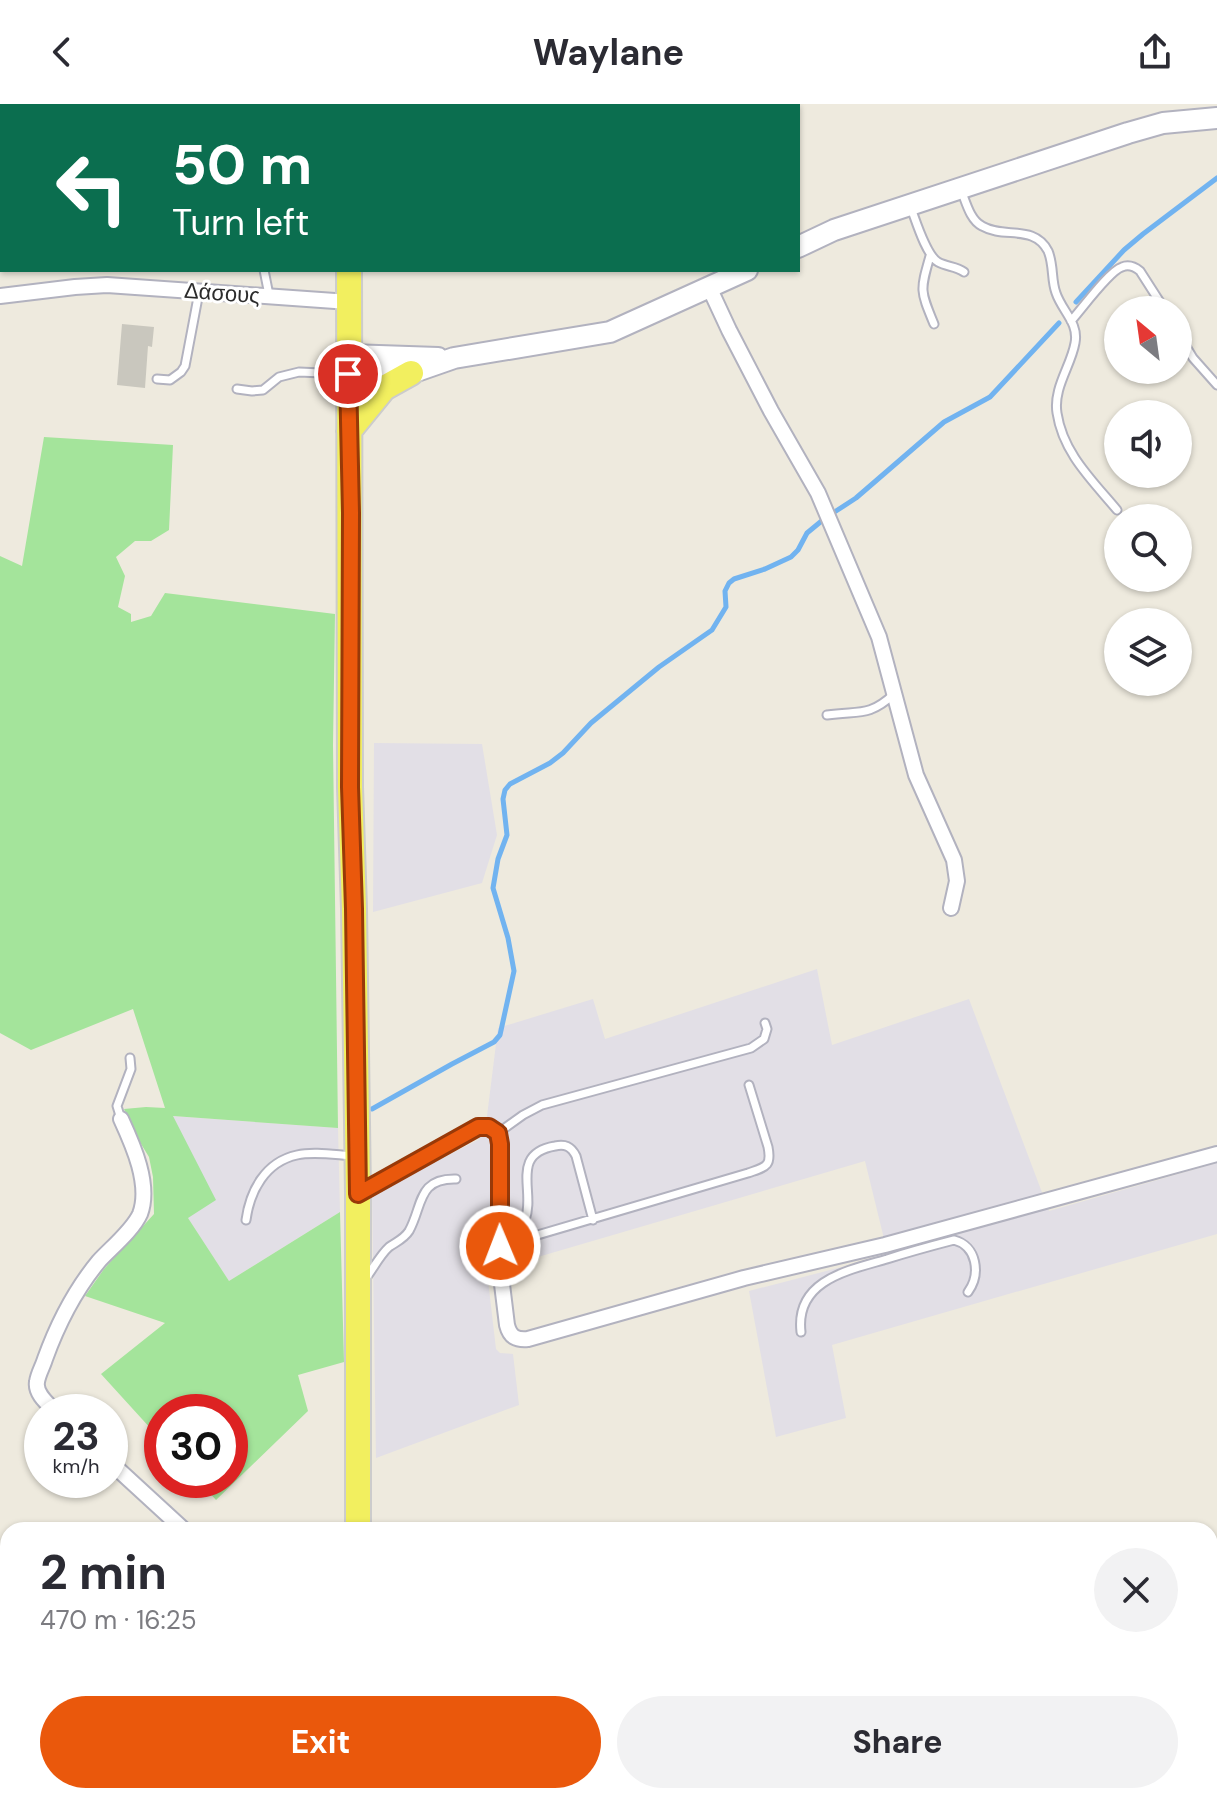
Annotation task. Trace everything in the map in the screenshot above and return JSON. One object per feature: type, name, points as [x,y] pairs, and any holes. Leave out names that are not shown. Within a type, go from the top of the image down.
[{"type":"main road","points":[[349,272],[350,787],[358,1194],[358,1522]]},
{"type":"main road","points":[[349,431],[384,388],[411,373]]},
{"type":"street","points":[[800,246],[834,230],[1163,123],[1217,118]]},
{"type":"street","points":[[349,365],[454,358],[610,332],[743,272]]},
{"type":"street","name":"Δάσους","points":[[0,296],[107,285],[349,302]]},
{"type":"street","points":[[709,287],[771,411],[818,493],[879,637],[916,775],[954,860],[957,881],[951,908]]},
{"type":"street","points":[[349,365],[391,375],[411,373],[454,358]]},
{"type":"street","points":[[39,1394],[36,1384],[53,1338],[75,1294],[140,1214],[143,1200],[139,1159],[121,1119]]},
{"type":"street","points":[[358,1194],[478,1127],[489,1127],[498,1133],[500,1268],[507,1325],[519,1340],[744,1278],[926,1240],[1217,1154]]},
{"type":"street","points":[[128,1479],[175,1522]]},
{"type":"lane","points":[[960,188],[971,214],[981,226],[1029,234],[1040,240],[1047,251],[1053,267],[1055,292],[1076,329],[1074,346],[1057,395],[1056,411],[1063,438],[1073,457],[1112,504]]},
{"type":"lane","points":[[910,205],[930,256],[964,272]]},
{"type":"lane","points":[[930,256],[921,286],[934,324]]},
{"type":"lane","points":[[1071,321],[1115,272],[1126,266],[1136,267],[1156,296]]},
{"type":"lane","points":[[264,272],[269,296]]},
{"type":"lane","points":[[157,379],[170,380],[185,366],[199,292]]},
{"type":"lane","points":[[1192,356],[1217,385]]},
{"type":"lane","points":[[237,389],[263,390],[279,377],[349,365]]},
{"type":"lane","points":[[827,715],[862,713],[882,704],[894,694]]},
{"type":"lane","points":[[498,1133],[542,1105],[751,1048],[764,1039],[765,1023]]},
{"type":"lane","points":[[121,1119],[117,1106],[131,1069],[130,1058]]},
{"type":"lane","points":[[500,1241],[593,1220],[765,1167],[770,1157],[749,1085]]},
{"type":"lane","points":[[500,1241],[523,1224],[527,1215],[530,1160],[552,1146],[572,1148],[593,1220]]},
{"type":"lane","points":[[246,1220],[254,1188],[277,1164],[298,1155],[357,1156]]},
{"type":"lane","points":[[357,1289],[387,1249],[407,1233],[422,1195],[429,1186],[442,1179],[456,1179]]},
{"type":"lane","points":[[801,1332],[802,1311],[821,1283],[840,1272],[926,1240],[954,1240],[967,1246],[974,1261],[975,1273],[968,1292]]},
{"type":"shaded area","points":[[374,743],[482,744],[497,835],[482,883],[373,912]]},
{"type":"shaded area","points":[[817,969],[832,1045],[969,999],[1049,1211],[1217,1163],[1217,1234],[832,1345],[846,1418],[776,1437],[749,1291],[888,1255],[865,1161],[487,1272],[496,1349],[500,1353],[513,1354],[519,1405],[376,1458],[372,1194],[478,1140],[486,1124],[498,1028],[593,999],[605,1039]]},
{"type":"shaded area","points":[[172,1116],[338,1128],[340,1212],[229,1281],[187,1217]]},
{"type":"green space","points":[[44,437],[173,445],[169,530],[151,541],[135,541],[116,557],[125,576],[118,607],[131,614],[131,622],[151,616],[165,593],[335,614],[333,745],[338,1128],[173,1116],[216,1200],[188,1218],[229,1281],[340,1212],[344,1362],[298,1375],[308,1411],[248,1469],[248,1394],[144,1394],[144,1421],[128,1404],[128,1394],[119,1394],[101,1374],[165,1323],[85,1296],[104,1269],[154,1214],[149,1157],[124,1109],[165,1108],[133,1009],[31,1050],[0,1033],[0,556],[22,566]]},
{"type":"building","points":[[122,324],[154,327],[152,347],[148,346],[145,388],[117,385]]},
{"type":"waterway","points":[[1076,302],[1124,250],[1217,178]]},
{"type":"waterway","points":[[836,511],[856,498],[944,422],[990,397],[1059,323]]},
{"type":"waterway","points":[[372,1109],[494,1042],[500,1035],[514,971],[493,888],[498,859],[507,835],[505,790],[563,753],[591,723],[659,667],[712,630],[726,607],[725,591],[729,583],[791,557],[807,533],[824,519]]},
{"type":"route","points":[[348,374],[350,787],[358,1194],[478,1127],[489,1127],[498,1133],[500,1144],[500,1246]]}]
